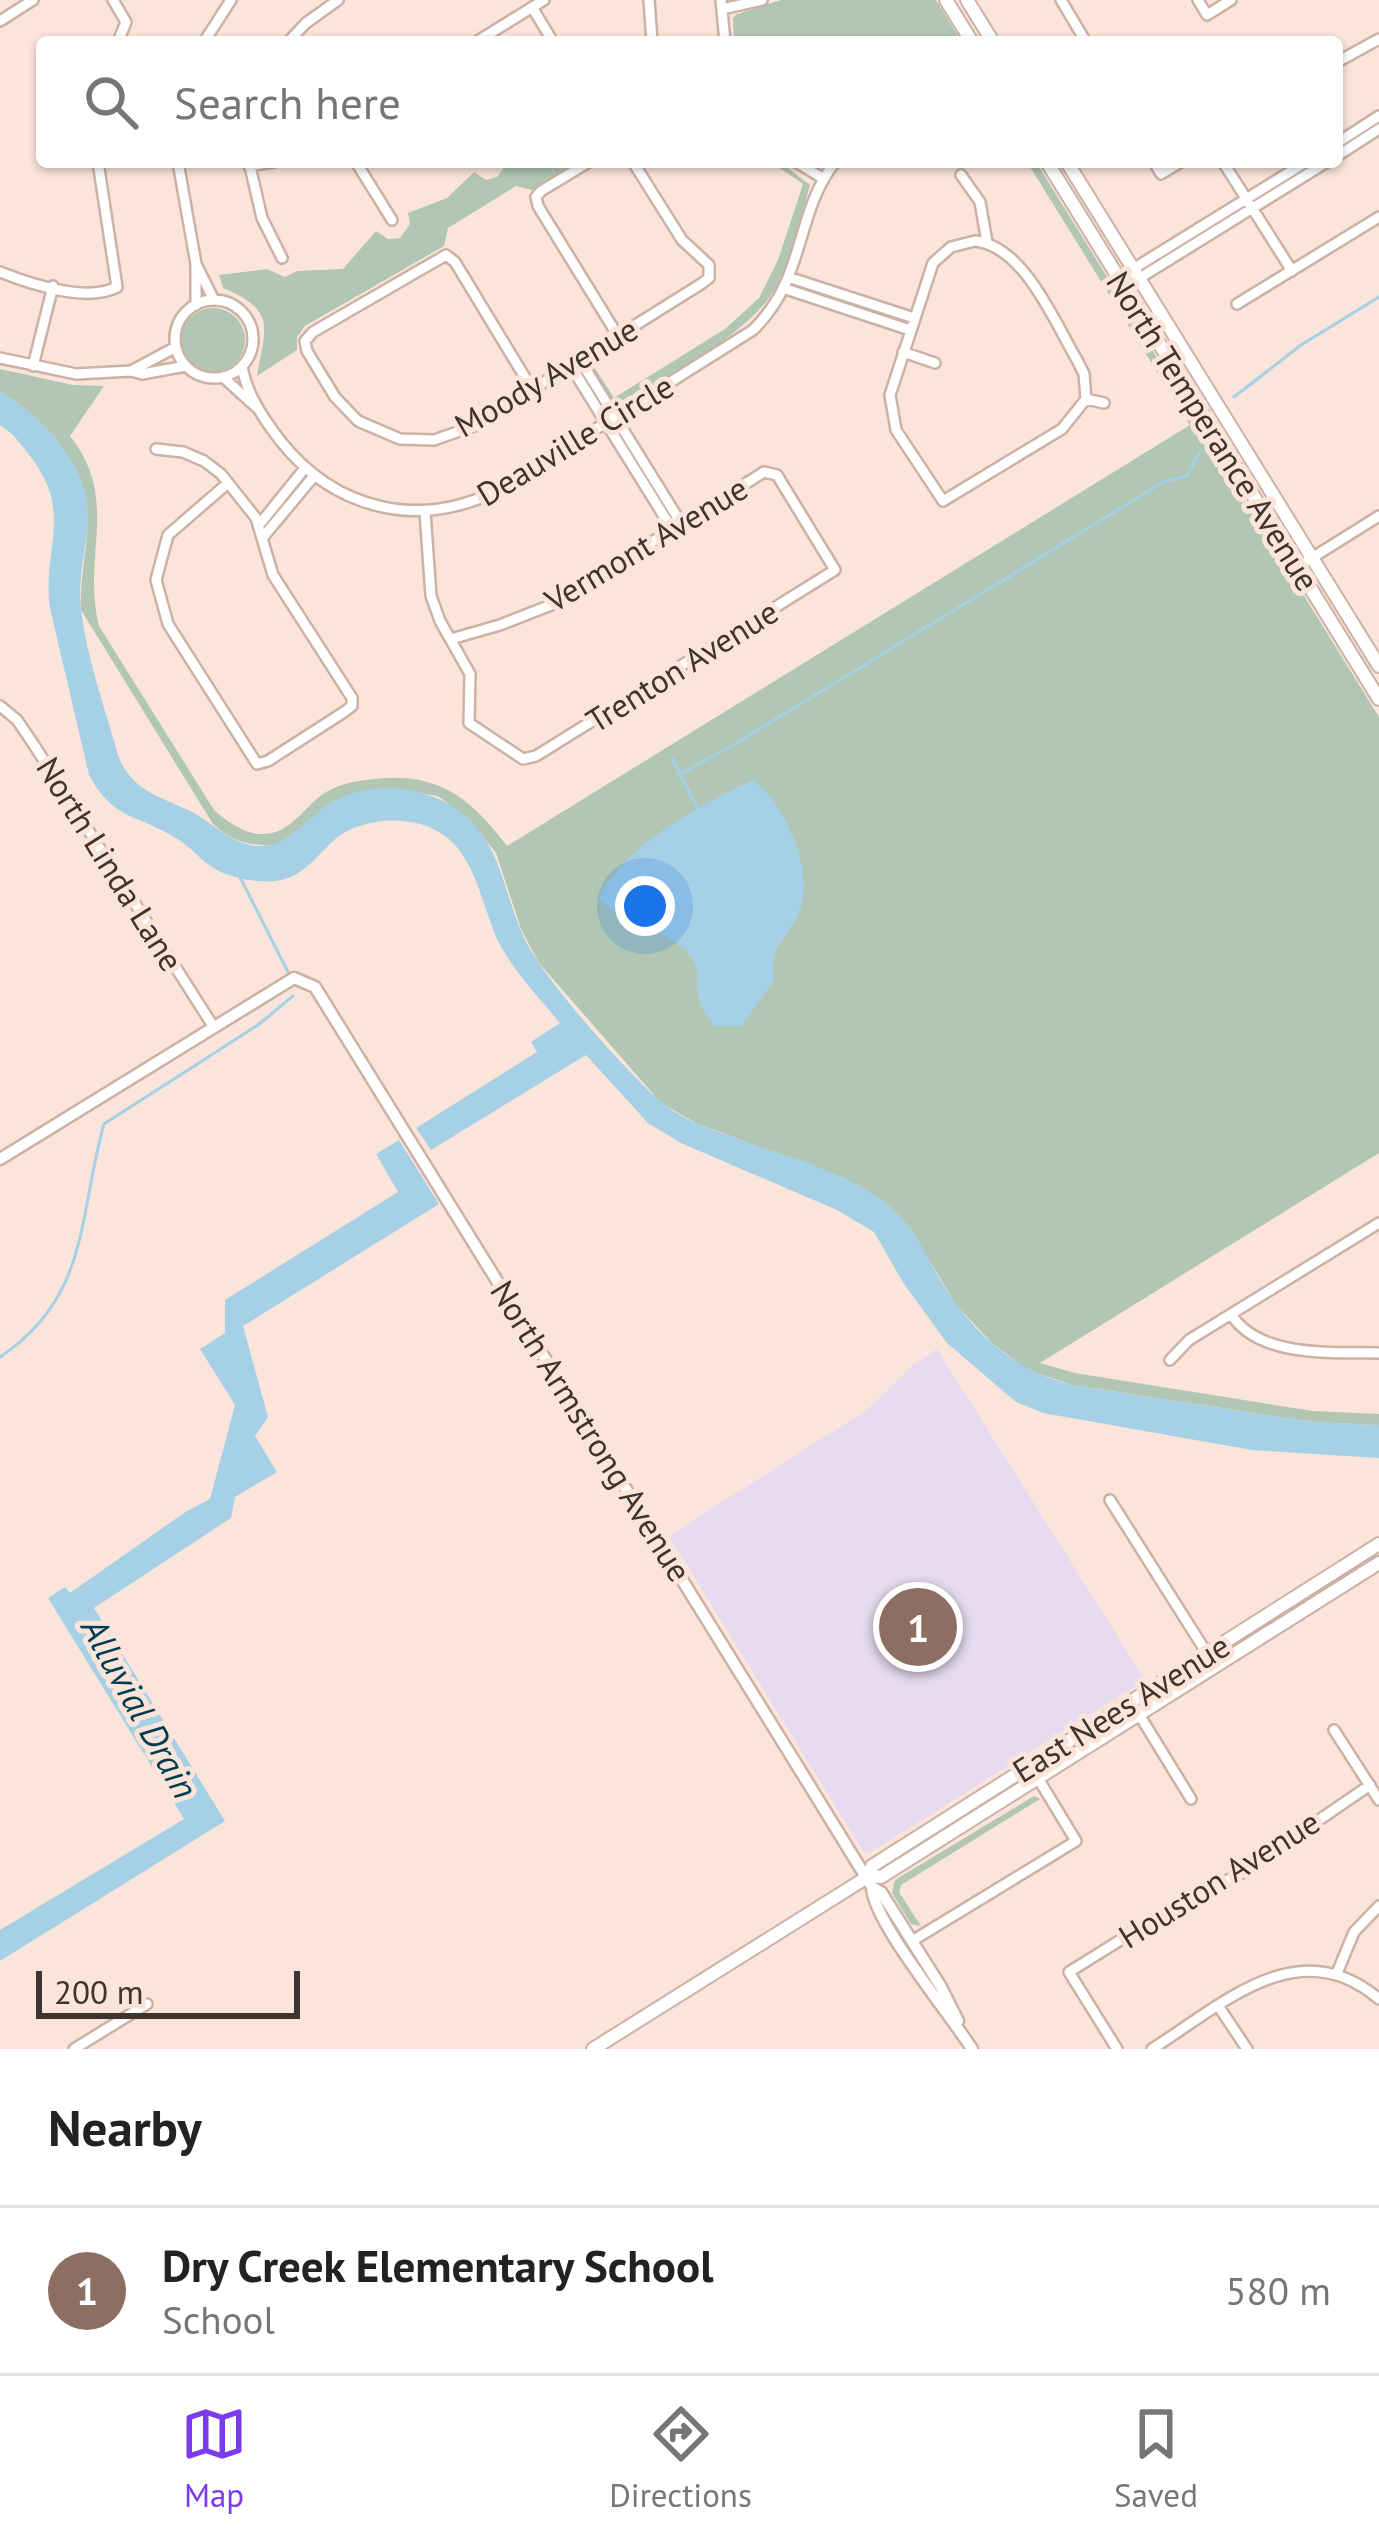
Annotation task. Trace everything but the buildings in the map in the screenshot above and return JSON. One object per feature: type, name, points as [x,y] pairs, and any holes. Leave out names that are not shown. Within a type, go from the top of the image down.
[{"type":"main road","points":[[946,0],[968,36]]},
{"type":"main road","points":[[967,0],[989,36]]},
{"type":"main road","name":"North Temperance Avenue","points":[[1051,168],[1379,699]]},
{"type":"main road","name":"North Temperance Avenue","points":[[1071,168],[1379,666]]},
{"type":"main road","name":"East Nees Avenue","points":[[869,1880],[872,1866],[1379,1544]]},
{"type":"main road","name":"East Nees Avenue","points":[[593,2049],[1039,1780],[1379,1563]]},
{"type":"main road","points":[[1139,1716],[1205,1666],[1208,1654]]},
{"type":"main road","points":[[1039,1780],[1073,1750],[1135,1711],[1142,1697]]},
{"type":"street","points":[[0,21],[33,0]]},
{"type":"street","points":[[112,0],[126,22],[120,36]]},
{"type":"street","points":[[208,36],[231,0]]},
{"type":"street","points":[[294,36],[338,0]]},
{"type":"street","points":[[486,36],[544,0]]},
{"type":"street","points":[[649,0],[652,36]]},
{"type":"street","points":[[724,36],[721,4],[762,0]]},
{"type":"street","points":[[1061,0],[1082,36]]},
{"type":"street","points":[[1198,0],[1207,15],[1231,0]]},
{"type":"street","points":[[532,8],[549,36]]},
{"type":"street","points":[[1343,59],[1379,39]]},
{"type":"street","points":[[1343,138],[1379,116]]},
{"type":"street","points":[[1343,152],[1379,129]]},
{"type":"street","points":[[0,272],[98,293],[118,287],[99,168]]},
{"type":"street","points":[[179,168],[196,264],[195,305]]},
{"type":"street","points":[[250,168],[262,218],[282,258]]},
{"type":"street","points":[[360,168],[392,220]]},
{"type":"street","points":[[580,168],[536,197],[538,206],[618,335]]},
{"type":"street","name":"Moody Avenue","points":[[532,389],[446,255],[305,341],[335,397],[367,427],[400,440],[447,437],[474,426],[701,284],[711,271],[682,240],[637,168]]},
{"type":"street","points":[[806,168],[824,179]]},
{"type":"street","name":"Deauville Circle","points":[[224,376],[256,406],[310,472],[356,501],[425,512],[464,506],[753,330],[788,283],[831,168]]},
{"type":"street","points":[[1227,168],[1292,272]]},
{"type":"street","points":[[1249,204],[1298,168]]},
{"type":"street","points":[[1121,281],[1316,168]]},
{"type":"street","points":[[961,175],[980,202],[987,242]]},
{"type":"street","points":[[1237,304],[1379,217]]},
{"type":"street","points":[[962,242],[987,242],[1018,264],[1077,360],[1084,374],[1086,399],[1062,429],[943,501],[896,430],[890,406],[891,385],[912,324],[927,275],[940,255],[962,242]]},
{"type":"street","points":[[196,264],[214,300]]},
{"type":"street","points":[[788,283],[912,324]]},
{"type":"street","points":[[34,366],[53,286]]},
{"type":"street","points":[[214,300],[239,309],[252,329],[250,353],[242,366],[224,376],[198,374],[186,366],[176,347],[179,323],[195,305],[214,300]]},
{"type":"street","points":[[131,371],[176,347]]},
{"type":"street","points":[[903,352],[935,363]]},
{"type":"street","points":[[0,358],[76,374],[142,374],[186,366]]},
{"type":"street","points":[[575,362],[676,526]]},
{"type":"street","name":"Deauville Circle","points":[[242,366],[256,406]]},
{"type":"street","points":[[1086,399],[1104,404]]},
{"type":"street","points":[[156,449],[194,456],[228,483],[262,531],[273,574],[352,698],[352,706],[257,764],[168,624],[156,580],[167,535],[228,483]]},
{"type":"street","name":"Vermont Avenue","points":[[451,639],[551,604],[772,471],[835,570]]},
{"type":"street","points":[[262,531],[310,472]]},
{"type":"street","points":[[425,512],[431,596],[451,639]]},
{"type":"street","points":[[1298,568],[1379,516]]},
{"type":"street","name":"Trenton Avenue","points":[[451,639],[472,686],[472,729],[527,759],[835,570]]},
{"type":"street","name":"North Linda Lane","points":[[0,706],[34,745],[213,1026]]},
{"type":"street","name":"North Armstrong Avenue","points":[[213,1026],[294,978],[315,987],[869,1880],[941,1987],[970,2045]]},
{"type":"street","points":[[0,1160],[213,1026]]},
{"type":"street","points":[[1170,1360],[1189,1340],[1379,1223]]},
{"type":"street","points":[[1231,1314],[1244,1334],[1264,1343],[1379,1353]]},
{"type":"street","points":[[1110,1500],[1208,1654]]},
{"type":"street","points":[[1139,1716],[1191,1799]]},
{"type":"street","points":[[1334,1730],[1379,1801]]},
{"type":"street","points":[[912,1941],[1076,1841],[1039,1780]]},
{"type":"street","name":"Houston Avenue","points":[[1117,2049],[1069,1972],[1172,1907],[1256,1864],[1370,1785]]},
{"type":"street","name":"North Armstrong Avenue","points":[[869,1880],[872,1898],[970,2045]]},
{"type":"street","points":[[1337,1973],[1354,1932],[1379,1906]]},
{"type":"street","points":[[1152,2049],[1275,1975],[1312,1969],[1337,1973],[1379,1999]]},
{"type":"street","points":[[74,2049],[147,2004]]},
{"type":"street","points":[[1220,2007],[1246,2049]]},
{"type":"shaded area","points":[[937,1349],[1145,1680],[869,1853],[863,1851],[669,1536],[868,1409],[914,1364]]},
{"type":"green space","points":[[781,0],[936,0],[958,36],[734,36],[737,14]]},
{"type":"green space","points":[[504,168],[565,168],[532,190],[516,186],[448,228],[444,246],[305,326],[297,337],[297,350],[257,376],[264,323],[253,305],[223,288],[219,275],[267,269],[285,277],[297,271],[343,269],[376,231],[388,239],[400,238],[410,224],[408,213],[447,198],[474,172],[486,180],[497,177]]},
{"type":"green space","points":[[780,168],[788,168],[810,185],[780,280],[761,308],[704,354],[622,404],[614,403],[591,362],[614,398],[725,329],[759,298],[778,260],[803,184]]},
{"type":"green space","points":[[1031,168],[1040,168],[1379,717],[1379,1153],[1040,1363],[1075,1373],[1313,1411],[1379,1414],[1379,1425],[1313,1422],[1072,1385],[1028,1370],[992,1343],[957,1306],[909,1227],[889,1206],[836,1176],[696,1123],[661,1103],[539,963],[521,929],[496,853],[469,819],[438,796],[400,790],[275,845],[241,842],[220,830],[81,610],[88,520],[84,490],[57,441],[30,413],[0,392],[0,369],[73,385],[104,386],[70,436],[94,483],[99,626],[214,810],[248,832],[272,833],[338,786],[411,779],[463,800],[507,846],[1190,425]]},
{"type":"green space","points":[[213,308],[236,317],[245,340],[236,363],[213,372],[190,363],[181,340],[190,317]]},
{"type":"green space","points":[[1034,1796],[1040,1799],[901,1885],[899,1892],[921,1926],[911,1924],[892,1893],[895,1880]]},
{"type":"water","points":[[0,392],[47,428],[81,479],[88,517],[80,586],[84,628],[118,755],[137,783],[238,841],[257,846],[286,838],[326,806],[361,791],[419,792],[454,807],[491,848],[522,933],[541,966],[645,1087],[690,1120],[815,1166],[879,1198],[910,1228],[966,1317],[1013,1359],[1072,1385],[1313,1422],[1379,1425],[1379,1458],[1252,1450],[1043,1413],[1016,1402],[947,1343],[874,1232],[837,1210],[681,1143],[648,1123],[586,1055],[431,1150],[416,1128],[537,1052],[531,1042],[560,1023],[509,960],[462,853],[437,831],[412,822],[369,823],[343,833],[291,877],[256,881],[216,870],[176,838],[117,808],[98,790],[89,775],[50,608],[51,498],[33,460],[0,425]]},
{"type":"water","points":[[753,780],[776,804],[794,839],[803,894],[796,920],[774,957],[774,980],[742,1026],[714,1026],[700,1004],[697,971],[689,954],[668,937],[619,915],[599,898],[612,877],[646,843],[687,814]]},
{"type":"water","points":[[399,1140],[439,1204],[243,1326],[268,1417],[255,1436],[277,1472],[235,1497],[231,1518],[94,1608],[225,1821],[0,1961],[0,1930],[184,1819],[48,1598],[65,1587],[70,1593],[210,1499],[235,1405],[200,1349],[225,1333],[225,1300],[398,1192],[376,1154]]},
{"type":"waterway","points":[[1234,397],[1301,345],[1379,297]]},
{"type":"waterway","points":[[678,775],[1165,481],[1187,476],[1200,451]]},
{"type":"waterway","name":"Alluvial Drain","points":[[672,758],[698,809]]},
{"type":"waterway","points":[[240,877],[288,972]]},
{"type":"waterway","points":[[0,1357],[29,1334],[66,1281],[104,1124],[258,1025],[293,996]]},
{"type":"place","name":"Dry Creek Elementary School","points":[[918,1627]]}]
